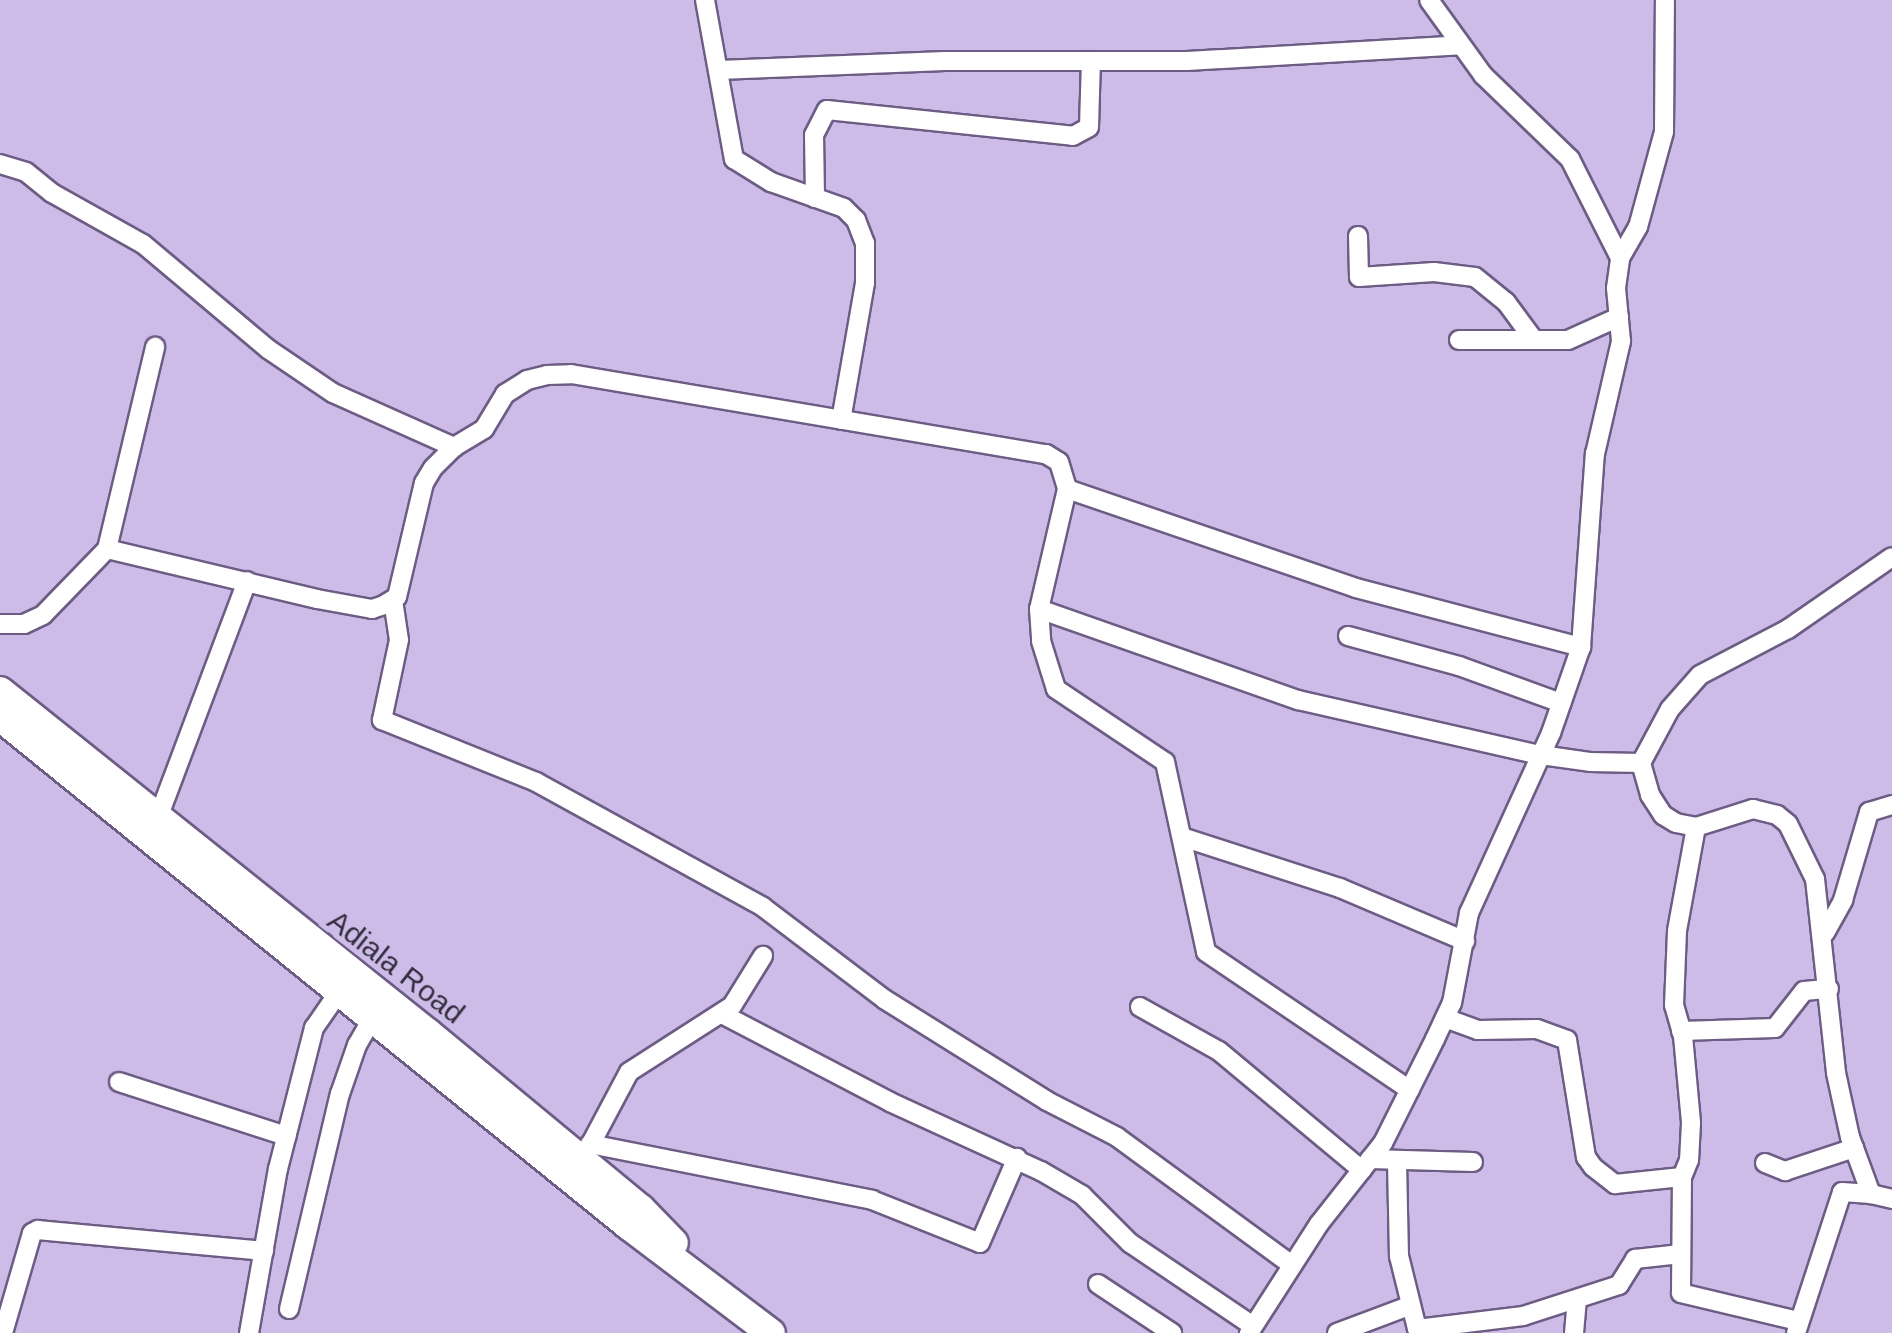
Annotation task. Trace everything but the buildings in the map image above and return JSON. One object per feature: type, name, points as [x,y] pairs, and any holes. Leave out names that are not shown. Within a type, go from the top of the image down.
[{"type":"main road","name":"Adiala Road","points":[[0,691],[158,818],[346,982],[374,1017],[771,1333]]},
{"type":"main road","name":"Adiala Road","points":[[0,716],[346,982],[586,1152],[738,1309]]},
{"type":"street","points":[[706,0],[734,159],[771,182],[844,208],[856,220],[865,244],[865,283],[841,420]]},
{"type":"street","points":[[1430,0],[1483,75],[1570,159],[1620,258]]},
{"type":"street","points":[[722,1014],[890,1102],[1017,1158],[1082,1195],[1130,1243],[1251,1330],[1292,1264],[1366,1164],[1410,1090],[1445,1018],[1469,912],[1541,754],[1581,647],[1595,454],[1621,341],[1616,288],[1620,258],[1638,227],[1664,132],[1664,2]]},
{"type":"street","points":[[719,70],[1187,61],[1460,45]]},
{"type":"street","points":[[815,198],[814,135],[826,110],[1073,136],[1089,127],[1091,61]]},
{"type":"street","points":[[0,164],[26,172],[52,193],[142,244],[268,349],[333,393],[454,447]]},
{"type":"street","points":[[1358,236],[1359,277],[1434,272],[1475,276],[1506,302],[1534,340]]},
{"type":"street","points":[[1459,340],[1568,340],[1619,317]]},
{"type":"street","points":[[0,624],[24,624],[43,615],[108,549],[155,347]]},
{"type":"street","points":[[108,549],[372,609],[398,597],[424,482],[454,447],[484,429],[506,394],[527,380],[559,374],[1046,454],[1058,462],[1066,489],[1038,608],[1041,641],[1056,689],[1158,754],[1172,787],[1206,952],[1410,1090]]},
{"type":"street","points":[[1066,489],[1356,588],[1581,647]]},
{"type":"street","points":[[1871,1194],[1854,1148],[1836,1074],[1824,934],[1812,869],[1788,824],[1778,815],[1753,809],[1696,827],[1663,815],[1650,795],[1641,763],[1670,709],[1700,675],[1788,629],[1892,557]]},
{"type":"street","points":[[158,818],[247,581]]},
{"type":"street","points":[[393,600],[400,627],[382,720],[536,782],[763,907],[884,998],[1047,1102],[1117,1137],[1292,1264]]},
{"type":"street","points":[[1038,608],[1298,700],[1541,754],[1590,762],[1641,763]]},
{"type":"street","points":[[1348,636],[1459,666],[1561,703]]},
{"type":"street","points":[[1824,934],[1843,900],[1869,812],[1892,805]]},
{"type":"street","points":[[1696,827],[1677,930],[1674,1006],[1681,1031],[1691,1123],[1689,1160],[1682,1177],[1681,1292],[1797,1327],[1842,1192],[1892,1199]]},
{"type":"street","points":[[1182,837],[1340,888],[1465,941]]},
{"type":"street","points":[[763,956],[722,1014],[629,1072],[586,1152],[872,1200],[980,1243],[1017,1158]]},
{"type":"street","points":[[249,1333],[286,1136],[314,1028],[346,982]]},
{"type":"street","points":[[1681,1031],[1775,1028],[1804,991],[1830,989]]},
{"type":"street","points":[[1140,1007],[1219,1052],[1366,1164],[1474,1162]]},
{"type":"street","points":[[290,1310],[340,1094],[357,1044],[374,1017]]},
{"type":"street","points":[[1445,1018],[1478,1030],[1538,1029],[1567,1040],[1586,1157],[1593,1168],[1615,1184],[1682,1177]]},
{"type":"street","points":[[119,1082],[286,1136]]},
{"type":"street","points":[[1765,1163],[1785,1171],[1854,1148]]},
{"type":"street","points":[[1398,1162],[1399,1256],[1417,1329],[1498,1322],[1578,1300],[1619,1286],[1635,1258],[1681,1254]]},
{"type":"street","points":[[4,1333],[32,1233],[38,1230],[264,1251]]},
{"type":"street","points":[[1098,1284],[1172,1333]]},
{"type":"street","points":[[1574,1333],[1578,1300]]},
{"type":"street","points":[[1337,1333],[1409,1306]]}]
